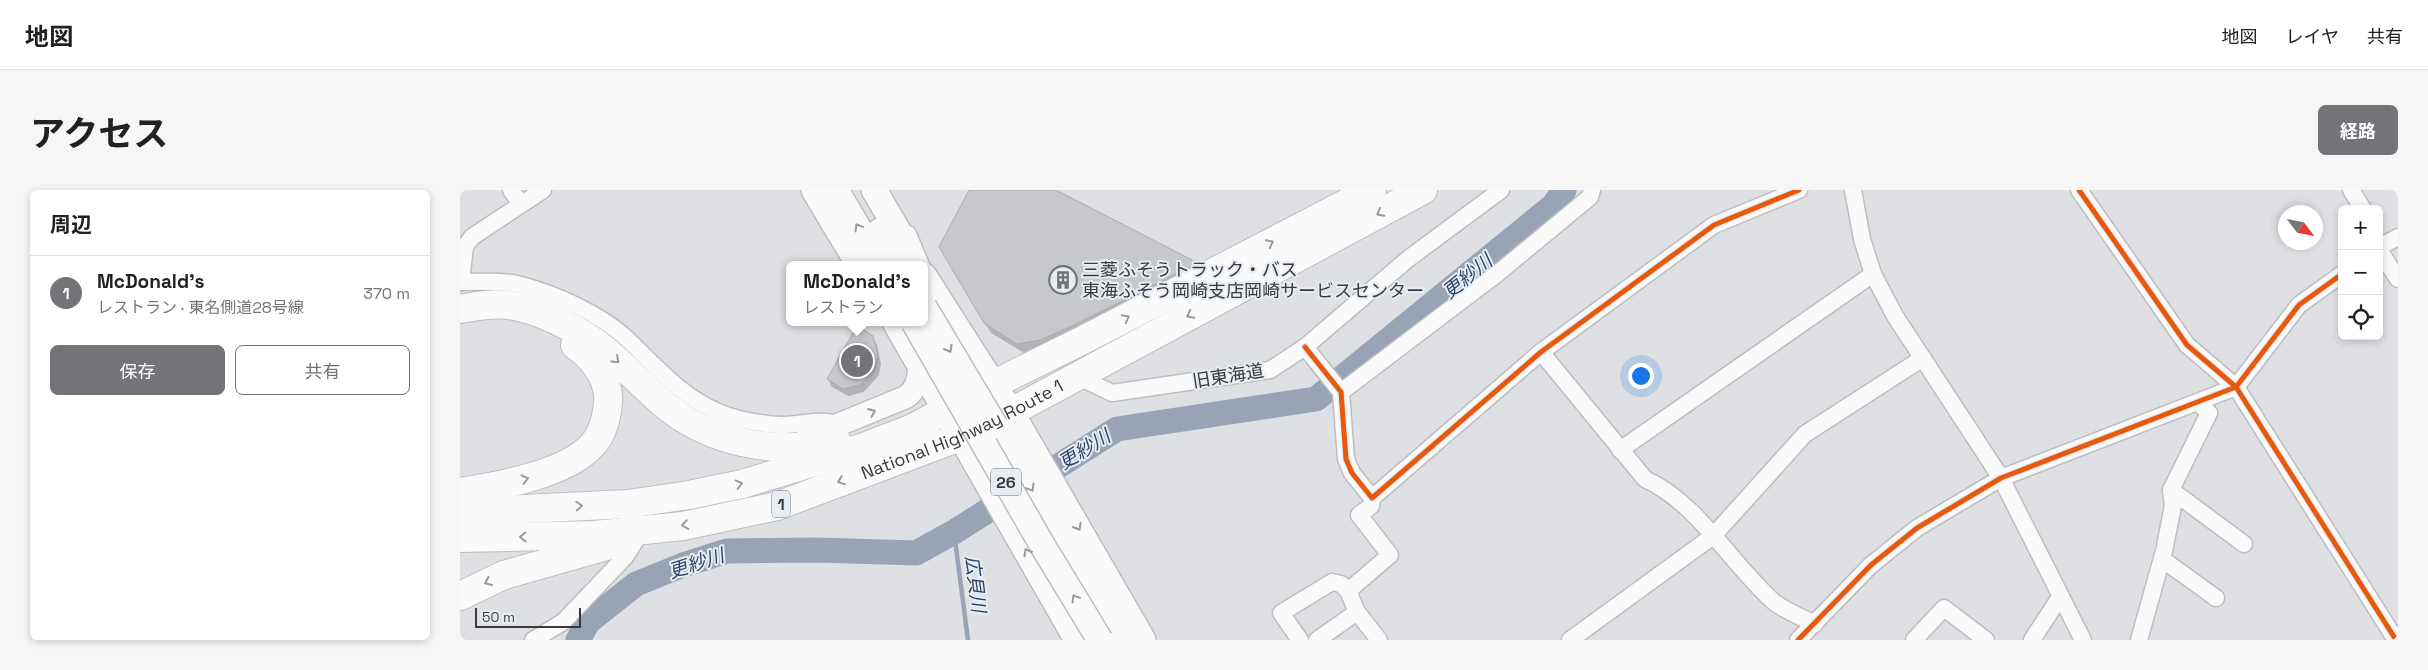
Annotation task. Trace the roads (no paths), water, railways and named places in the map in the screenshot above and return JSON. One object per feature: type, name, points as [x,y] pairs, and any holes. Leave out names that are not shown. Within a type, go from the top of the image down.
[{"type":"highway","name":"National Highway Route 1","points":[[460,512],[628,504],[689,495],[742,484],[886,439],[990,381],[1083,340],[1372,190]]},
{"type":"highway","name":"National Highway Route 1","points":[[460,538],[595,535],[683,526],[777,506],[960,437],[1004,428],[1077,376],[1423,190]]},
{"type":"highway","points":[[460,291],[479,305],[509,305],[545,315],[604,348],[671,409],[702,428],[737,441],[776,446],[810,446],[943,406]]},
{"type":"highway","points":[[460,329],[475,322],[511,317],[542,326],[578,347],[600,370],[609,396],[606,421],[595,443],[568,463],[538,475],[492,487],[460,492]]},
{"type":"highway","points":[[460,596],[504,575],[610,545],[638,530]]},
{"type":"main road","points":[[814,190],[856,261]]},
{"type":"main road","points":[[836,190],[878,261]]},
{"type":"main road","name":"26","points":[[873,191],[899,261]]},
{"type":"main road","name":"26","points":[[873,191],[917,261]]},
{"type":"main road","name":"26","points":[[928,279],[990,381],[1004,428],[1039,460],[1143,640]]},
{"type":"main road","name":"26","points":[[928,313],[1004,428],[1121,640]]},
{"type":"main road","name":"26","points":[[897,326],[1077,640]]},
{"type":"main road","name":"26","points":[[916,326],[1041,543],[1100,640]]},
{"type":"street","points":[[511,190],[520,204]]},
{"type":"street","points":[[543,190],[472,237],[465,246],[460,291],[520,284],[559,299],[594,316],[624,336],[676,387],[716,412],[777,425],[797,426],[829,420],[838,426]]},
{"type":"street","points":[[801,190],[825,231],[850,261]]},
{"type":"street","name":"旧東海道","points":[[1077,376],[1112,393],[1270,370],[1305,347],[1408,259],[1501,190]]},
{"type":"street","points":[[1341,392],[1498,273],[1590,197],[1592,190]]},
{"type":"street","points":[[1372,498],[1541,352],[1714,225],[1798,190]]},
{"type":"street","points":[[1853,190],[1862,239],[1873,274],[1895,316],[2002,478],[2083,640]]},
{"type":"street","points":[[2080,190],[2187,344],[2236,387],[2396,640]]},
{"type":"street","points":[[2351,190],[2360,205]]},
{"type":"street","points":[[2384,243],[2398,279]]},
{"type":"street","points":[[1620,450],[1873,274]]},
{"type":"street","points":[[1798,640],[1871,565],[1917,528],[2002,478],[2236,387],[2299,306],[2338,277]]},
{"type":"street","points":[[1305,347],[1341,392],[1346,459],[1352,473],[1372,498],[1372,506],[1359,516],[1390,555],[1348,590]]},
{"type":"street","points":[[1541,352],[1645,478],[1664,488],[1713,536],[1776,603],[1815,624]]},
{"type":"street","points":[[1570,640],[1713,536],[1805,434],[1923,358]]},
{"type":"street","points":[[776,446],[838,426],[911,393],[917,383],[920,364]]},
{"type":"street","points":[[2139,640],[2162,558],[2173,506],[2171,490],[2210,413],[2198,402]]},
{"type":"street","points":[[2171,490],[2244,544]]},
{"type":"street","points":[[533,640],[563,622],[625,557],[638,530]]},
{"type":"street","points":[[2162,558],[2216,598]]},
{"type":"street","points":[[1300,640],[1281,613],[1332,582],[1341,584],[1348,590],[1357,612],[1379,640]]},
{"type":"street","points":[[2032,640],[2060,597]]},
{"type":"street","points":[[1914,640],[1944,608],[1986,640]]},
{"type":"street","points":[[1316,640],[1357,612]]},
{"type":"waterway","name":"更紗川","points":[[578,640],[588,622],[636,584],[683,565],[727,551],[818,550],[916,553],[954,532],[1117,429],[1316,399],[1554,205],[1564,190]]},
{"type":"waterway","name":"広貝川","points":[[954,532],[968,640]]},
{"type":"place","name":"三菱ふそうトラック・バス 東海ふそう岡崎支店岡崎サービスセンター","points":[[1063,280]]},
{"type":"place","name":"McDonald's","points":[[857,361]]}]
